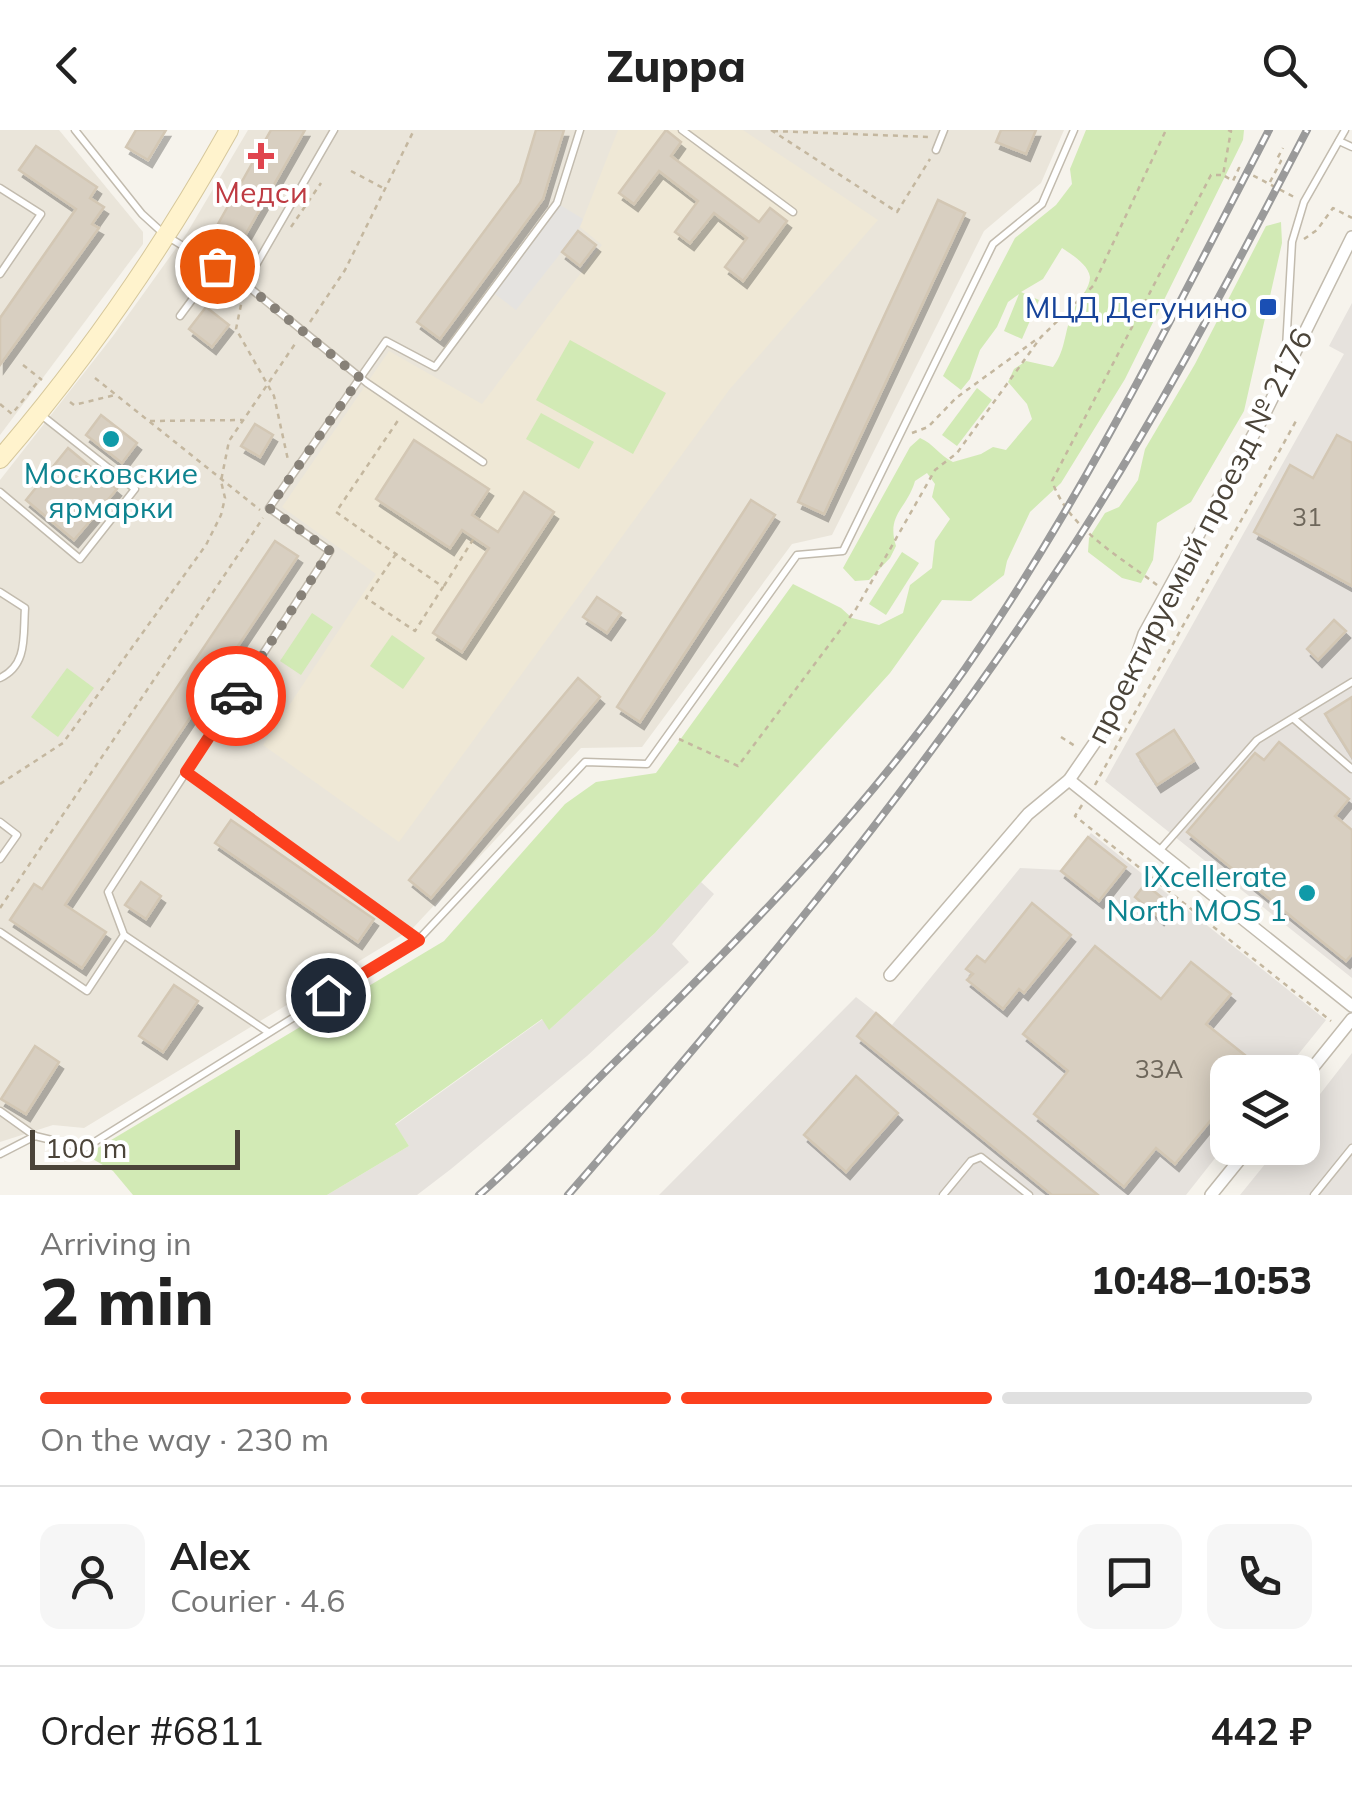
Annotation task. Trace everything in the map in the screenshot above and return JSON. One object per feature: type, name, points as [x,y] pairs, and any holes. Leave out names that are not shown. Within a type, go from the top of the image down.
[{"type":"main road","points":[[0,459],[38,413],[165,235],[229,130]]},
{"type":"street","name":"проектируемый проезд № 2176","points":[[890,975],[1028,814],[1069,780],[1108,722],[1144,634],[1285,372],[1352,237]]},
{"type":"street","points":[[1069,780],[1352,1006]]},
{"type":"street","points":[[1320,1059],[1352,1019]]},
{"type":"street","points":[[1211,1195],[1235,1165]]},
{"type":"lane","points":[[75,130],[142,214],[165,235],[245,284],[360,378],[483,462]]},
{"type":"lane","points":[[245,284],[334,130]]},
{"type":"lane","points":[[268,1032],[124,935],[108,892],[330,551],[269,508],[386,341],[434,367],[557,203],[580,130]]},
{"type":"lane","points":[[682,130],[793,212]]},
{"type":"lane","points":[[0,1111],[35,1136],[85,1148],[419,940],[585,762],[647,764],[797,555],[843,551],[993,244],[1042,204],[1074,130]]},
{"type":"lane","points":[[1285,372],[1292,242],[1304,202],[1345,130]]},
{"type":"lane","points":[[936,150],[942,134]]},
{"type":"lane","points":[[1339,141],[1352,146]]},
{"type":"lane","points":[[0,188],[41,214],[0,274]]},
{"type":"lane","points":[[180,316],[217,266]]},
{"type":"lane","points":[[0,492],[80,559],[135,490],[38,413]]},
{"type":"lane","points":[[0,592],[25,608],[22,658],[12,672],[0,678]]},
{"type":"lane","points":[[1159,851],[1257,740],[1352,682]]},
{"type":"lane","points":[[1294,718],[1352,769]]},
{"type":"lane","points":[[186,772],[419,940]]},
{"type":"lane","points":[[0,822],[17,835],[0,859]]},
{"type":"lane","points":[[0,932],[87,991],[124,935]]},
{"type":"lane","points":[[0,1154],[35,1136]]},
{"type":"lane","points":[[1314,1195],[1352,1148]]},
{"type":"lane","points":[[943,1195],[970,1161],[981,1157],[1028,1195]]},
{"type":"path","points":[[0,784],[63,743],[206,546],[222,515],[222,481],[229,441],[345,270],[414,130]]},
{"type":"path","points":[[771,130],[942,134]]},
{"type":"path","points":[[771,130],[897,212],[936,150]]},
{"type":"path","points":[[901,432],[914,434],[928,427],[956,398],[1040,337],[1094,286],[1166,130]]},
{"type":"path","points":[[1223,175],[1230,130]]},
{"type":"path","points":[[1269,184],[1283,148]]},
{"type":"path","points":[[1168,592],[1084,530],[1057,496],[1052,481],[1211,174],[1233,181],[1240,168],[1295,198]]},
{"type":"path","points":[[351,172],[386,190]]},
{"type":"path","points":[[275,232],[294,226],[321,183]]},
{"type":"path","points":[[1292,242],[1299,243],[1317,230],[1333,208],[1352,218]]},
{"type":"path","points":[[245,284],[236,329],[274,396],[291,476]]},
{"type":"path","points":[[669,734],[738,766],[856,610],[935,470],[958,454],[1040,337]]},
{"type":"path","points":[[0,404],[12,414],[41,380],[23,365]]},
{"type":"path","points":[[0,908],[265,514],[94,378]]},
{"type":"path","points":[[65,398],[74,405],[115,395]]},
{"type":"path","points":[[406,410],[336,512],[444,587]]},
{"type":"path","points":[[148,421],[244,420]]},
{"type":"path","points":[[1296,421],[1074,816],[1343,1030]]},
{"type":"path","points":[[396,554],[366,598],[415,631],[474,538]]},
{"type":"shaded area","points":[[0,130],[59,130],[143,232],[143,244],[0,435]]},
{"type":"shaded area","points":[[248,130],[1064,130],[1041,183],[984,231],[832,535],[792,544],[642,747],[581,748],[412,929],[84,1128],[53,1125],[0,1142],[0,480],[113,336],[187,233]]},
{"type":"shaded area","points":[[618,130],[743,130],[878,220],[729,390],[399,842],[263,745],[376,574],[282,507],[389,351],[482,404],[602,245],[580,227]]},
{"type":"shaded area","points":[[557,203],[583,219],[578,231],[516,310],[491,291]]},
{"type":"shaded area","points":[[1352,303],[1352,978],[1105,781],[1344,354],[1329,346]]},
{"type":"shaded area","points":[[1091,833],[1326,1020],[1298,1055],[1210,1055],[1210,1165],[1186,1195],[659,1195],[856,997],[892,1025],[1020,868],[1061,870]]},
{"type":"shaded area","points":[[701,882],[714,894],[672,944],[689,962],[587,1056],[417,1195],[327,1195],[409,1146],[395,1125],[543,1019],[550,1029],[655,933]]},
{"type":"shaded area","points":[[1352,1053],[1352,1195],[1240,1195],[1264,1165],[1320,1165],[1320,1094]]},
{"type":"green space","points":[[1086,130],[1244,130],[1243,140],[1125,379],[1061,483],[1030,512],[1004,575],[971,601],[942,600],[890,673],[655,933],[549,1030],[542,1019],[395,1124],[409,1146],[327,1195],[133,1195],[113,1171],[86,1155],[444,941],[565,804],[596,782],[656,773],[793,584],[841,608],[852,618],[879,625],[903,613],[910,585],[932,568],[935,541],[950,519],[932,497],[935,484],[927,473],[915,481],[896,519],[896,546],[890,558],[869,580],[855,581],[843,568],[910,447],[920,438],[953,462],[993,447],[1006,450],[1032,419],[1027,404],[1008,382],[1014,369],[1026,361],[1053,367],[1071,315],[1090,281],[1083,264],[1062,248],[1043,279],[1021,292],[1039,300],[1022,339],[1004,331],[1019,294],[1008,302],[961,390],[943,376],[1015,238],[1056,205],[1072,184],[1070,169]]},
{"type":"green space","points":[[1281,222],[1282,243],[1244,411],[1191,502],[1157,523],[1153,560],[1141,583],[1122,578],[1088,552],[1089,538],[1105,513],[1119,507],[1138,480],[1145,449],[1195,364],[1266,226]]},
{"type":"green space","points":[[570,340],[666,393],[633,454],[536,400]]},
{"type":"green space","points":[[977,388],[992,400],[957,446],[942,435]]},
{"type":"green space","points":[[541,413],[594,442],[579,469],[526,439]]},
{"type":"green space","points":[[902,552],[919,563],[886,615],[869,604]]},
{"type":"green space","points":[[312,613],[333,627],[301,675],[280,661]]},
{"type":"green space","points":[[392,635],[425,658],[403,689],[370,666]]},
{"type":"green space","points":[[67,668],[94,688],[58,737],[31,717]]},
{"type":"building","points":[[136,130],[166,130],[148,160],[126,147]]},
{"type":"building","points":[[271,130],[305,130],[239,246],[214,231]]},
{"type":"building","points":[[536,130],[564,130],[543,199],[440,339],[417,322],[520,183]]},
{"type":"building","points":[[666,130],[681,142],[671,156],[759,222],[770,208],[787,221],[743,281],[725,267],[747,238],[714,213],[690,243],[675,232],[698,201],[659,171],[634,204],[619,193]]},
{"type":"building","points":[[1001,130],[1036,130],[1026,154],[996,142]]},
{"type":"building","points":[[36,146],[97,187],[90,198],[104,207],[92,224],[99,228],[0,365],[0,318],[76,209],[19,170]]},
{"type":"building","points":[[938,200],[965,213],[824,514],[798,502]]},
{"type":"building","points":[[578,231],[596,245],[580,266],[562,252]]},
{"type":"building","points":[[206,307],[229,325],[212,347],[189,329]]},
{"type":"building","name":"Московские ярмарки","points":[[101,415],[137,443],[122,463],[86,435]]},
{"type":"building","points":[[255,424],[273,435],[260,457],[241,446]]},
{"type":"building","points":[[1337,435],[1352,443],[1352,586],[1254,532],[1290,465],[1313,478]]},
{"type":"building","points":[[414,440],[489,489],[472,515],[498,532],[524,492],[554,512],[462,652],[433,633],[489,548],[462,530],[450,548],[376,499]]},
{"type":"building","points":[[68,448],[117,489],[74,540],[26,500]]},
{"type":"building","points":[[751,500],[775,515],[640,722],[617,707]]},
{"type":"building","points":[[275,541],[298,556],[65,905],[106,932],[82,968],[10,920],[34,884],[42,889]]},
{"type":"building","points":[[597,597],[621,613],[607,633],[583,617]]},
{"type":"building","points":[[1334,620],[1346,631],[1318,660],[1307,649]]},
{"type":"building","points":[[578,678],[600,697],[431,898],[409,880]]},
{"type":"building","points":[[1352,697],[1352,757],[1325,714]]},
{"type":"building","points":[[1174,730],[1194,761],[1157,785],[1137,754]]},
{"type":"building","name":"IXcellerate North MOS 1","points":[[1279,742],[1349,799],[1335,816],[1352,830],[1352,954],[1346,961],[1187,832],[1255,753],[1264,760]]},
{"type":"building","points":[[231,820],[374,919],[358,942],[215,843]]},
{"type":"building","points":[[1088,837],[1126,867],[1099,901],[1061,871]]},
{"type":"building","points":[[141,882],[161,896],[146,919],[125,905]]},
{"type":"building","points":[[1145,884],[1170,904],[1160,918],[1135,897]]},
{"type":"building","points":[[1032,903],[1071,935],[1024,993],[1019,989],[1003,1009],[967,980],[973,974],[966,969],[977,956],[985,962]]},
{"type":"building","points":[[1095,946],[1161,999],[1191,962],[1231,994],[1206,1024],[1245,1055],[1210,1055],[1210,1121],[1175,1164],[1156,1148],[1124,1187],[1034,1114],[1068,1071],[1023,1034]]},
{"type":"building","points":[[174,985],[198,1001],[163,1052],[139,1036]]},
{"type":"building","points":[[876,1013],[1098,1195],[1052,1195],[857,1036]]},
{"type":"building","points":[[35,1046],[59,1062],[26,1114],[1,1099]]},
{"type":"building","points":[[856,1076],[898,1113],[846,1172],[804,1135]]},
{"type":"railway","points":[[479,1195],[757,919],[844,823],[927,722],[1008,605],[1088,472],[1269,130]]},
{"type":"railway","points":[[568,1195],[819,897],[994,663],[1085,529],[1152,417],[1307,130]]},
{"type":"way so far","points":[[217,266],[245,284],[360,378],[269,508],[330,551],[236,696]]},
{"type":"place","name":"Медси","points":[[261,156]]},
{"type":"place","name":"МЦД Дегунино","points":[[1268,307]]},
{"type":"place","name":"Московские ярмарки","points":[[111,439]]},
{"type":"place","name":"IXcellerate North MOS 1","points":[[1307,893]]},
{"type":"route","points":[[236,696],[186,772],[419,940],[328,995]]}]
